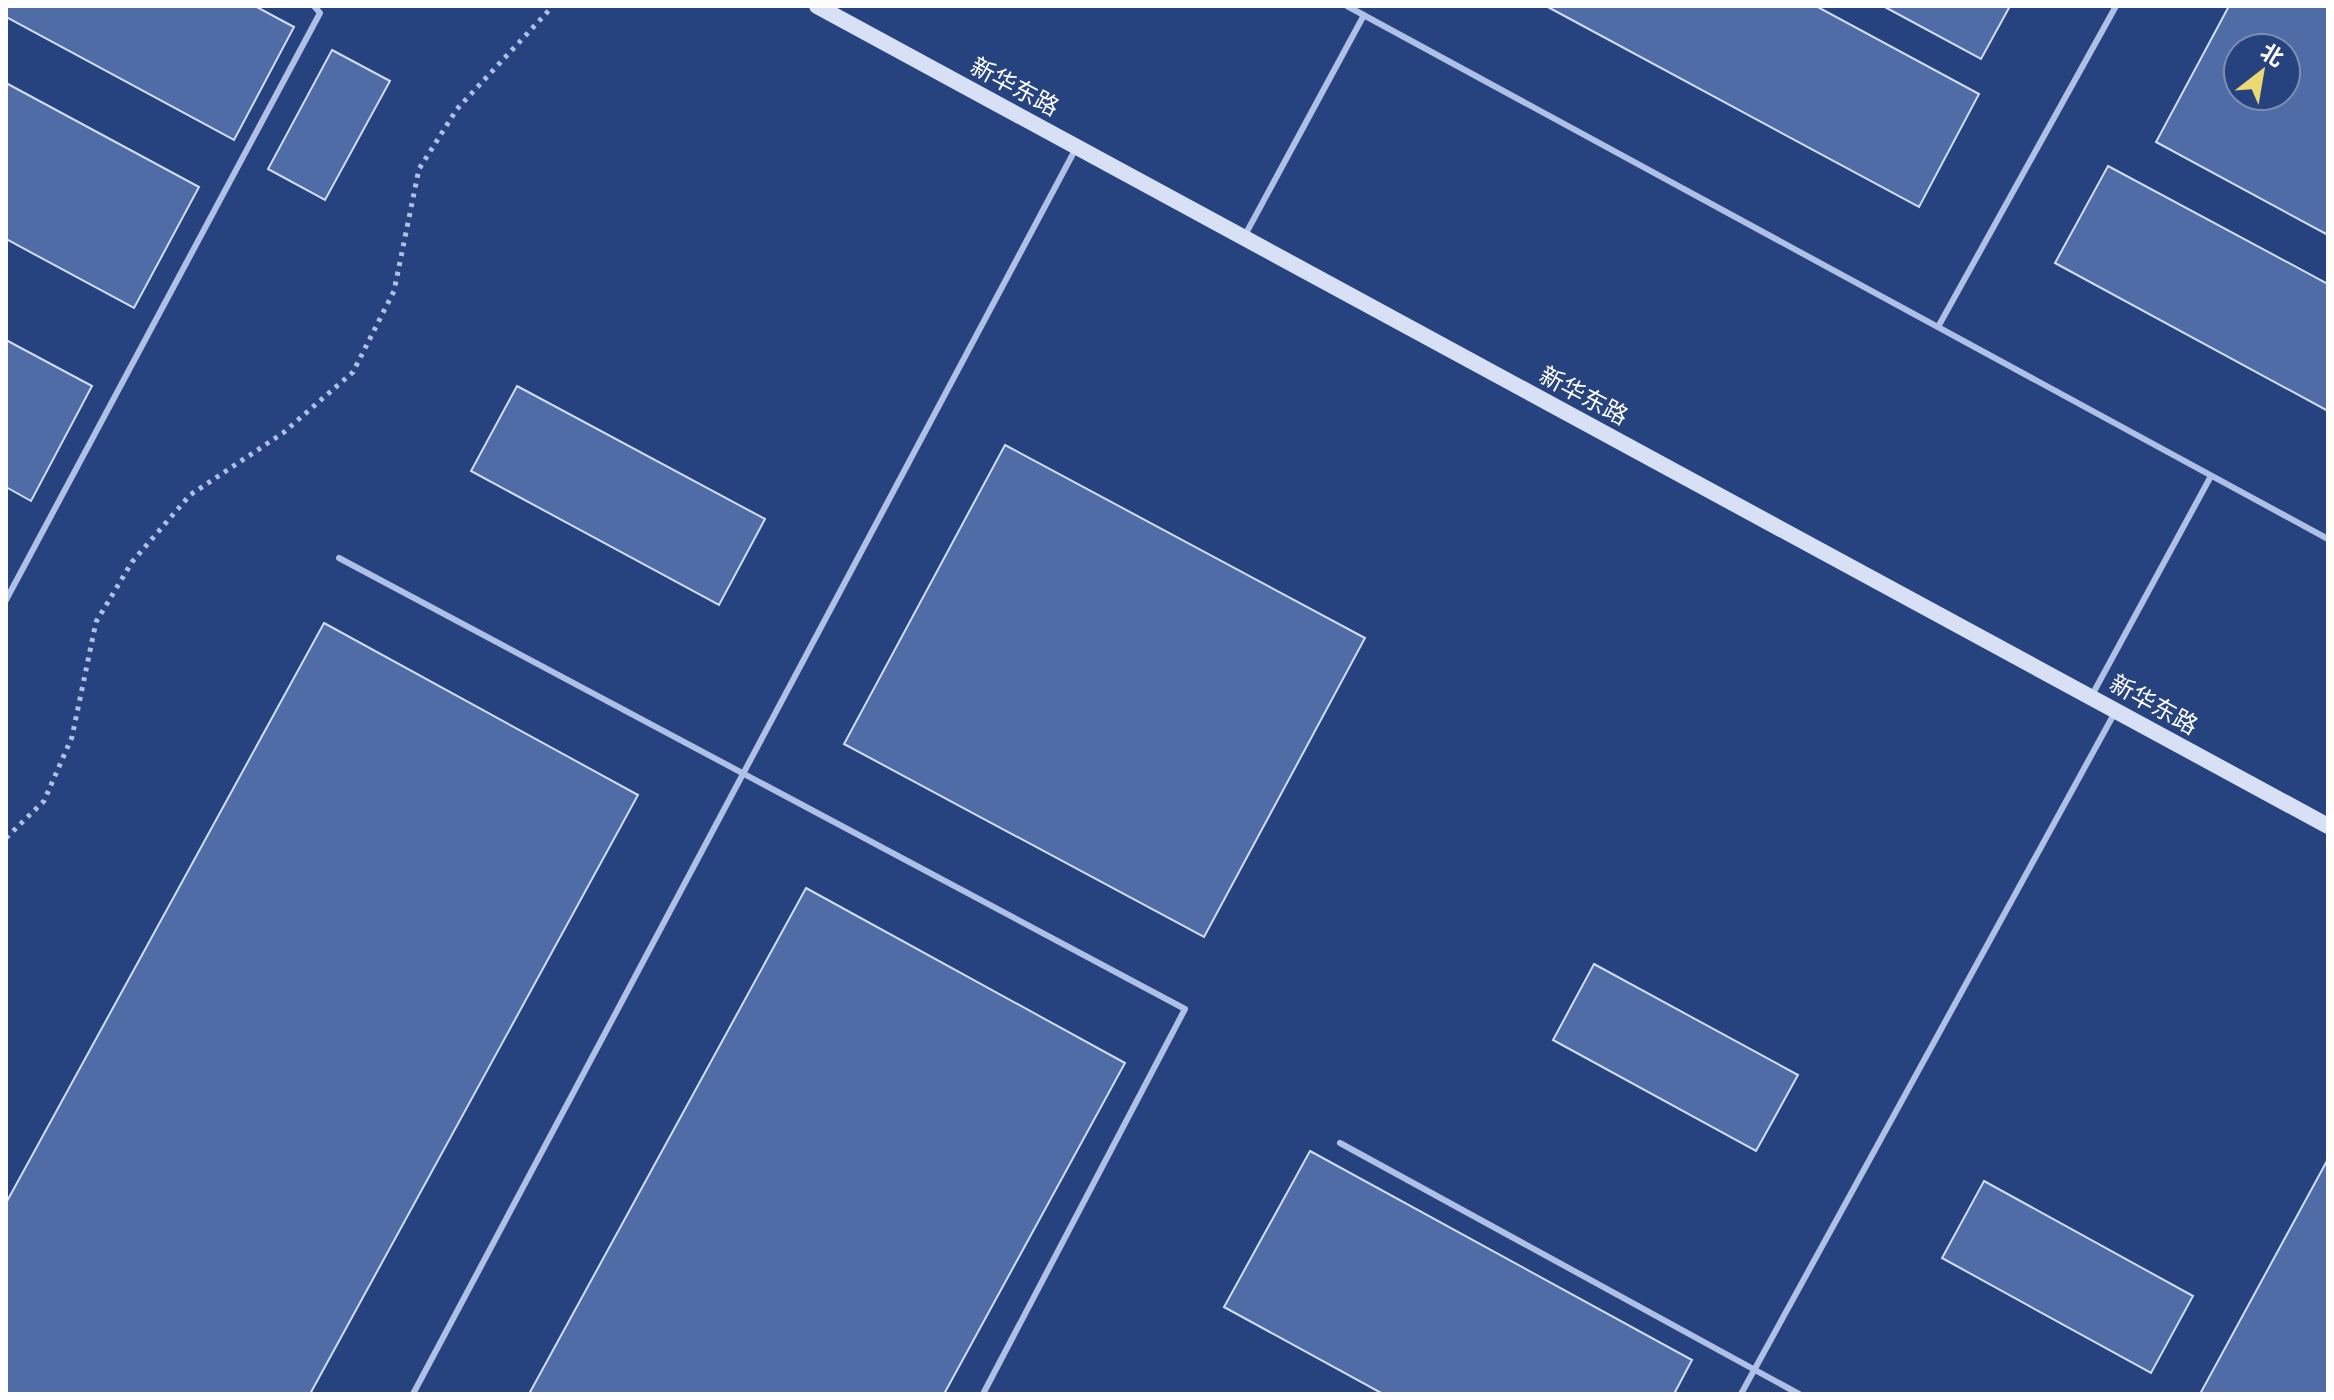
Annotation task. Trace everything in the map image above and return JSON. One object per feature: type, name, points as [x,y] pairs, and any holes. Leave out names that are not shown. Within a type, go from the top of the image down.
[{"type":"main road","name":"新华东路","points":[[817,6],[2328,826]]},
{"type":"lane","points":[[6,600],[320,13],[314,6]]},
{"type":"lane","points":[[1347,6],[2328,539]]},
{"type":"lane","points":[[1938,327],[2116,6]]},
{"type":"lane","points":[[1244,238],[1364,15]]},
{"type":"lane","points":[[413,1394],[1076,146]]},
{"type":"lane","points":[[2091,697],[2211,476]]},
{"type":"lane","points":[[339,558],[1185,1009],[983,1394]]},
{"type":"lane","points":[[1741,1394],[2116,711]]},
{"type":"lane","points":[[1340,1143],[1799,1394]]},
{"type":"path","points":[[6,838],[44,801],[72,737],[96,622],[132,562],[190,495],[283,433],[353,372],[394,291],[419,169],[457,109],[553,6]]},
{"type":"building","points":[[6,6],[255,6],[294,27],[234,140],[6,17]]},
{"type":"building","points":[[1546,6],[1816,6],[1979,94],[1919,207]]},
{"type":"building","points":[[1883,6],[2010,6],[1981,59]]},
{"type":"building","points":[[2229,6],[2328,6],[2328,235],[2156,142]]},
{"type":"building","points":[[332,50],[390,81],[325,200],[268,169]]},
{"type":"building","points":[[6,83],[199,187],[134,308],[6,239]]},
{"type":"building","points":[[2108,166],[2328,284],[2328,411],[2055,263]]},
{"type":"building","points":[[6,340],[92,386],[31,501],[6,487]]},
{"type":"building","points":[[517,386],[765,519],[719,605],[471,471]]},
{"type":"building","points":[[1005,445],[1365,638],[1204,937],[844,744]]},
{"type":"building","points":[[324,623],[638,795],[310,1394],[6,1394],[6,1203]]},
{"type":"building","points":[[806,888],[1125,1063],[944,1394],[529,1394]]},
{"type":"building","points":[[1594,964],[1798,1075],[1756,1151],[1553,1040]]},
{"type":"building","points":[[1310,1151],[1692,1360],[1674,1394],[1383,1394],[1224,1307]]},
{"type":"building","points":[[2328,1159],[2328,1394],[2200,1394]]},
{"type":"building","points":[[1984,1181],[2193,1296],[2151,1373],[1942,1258]]}]
